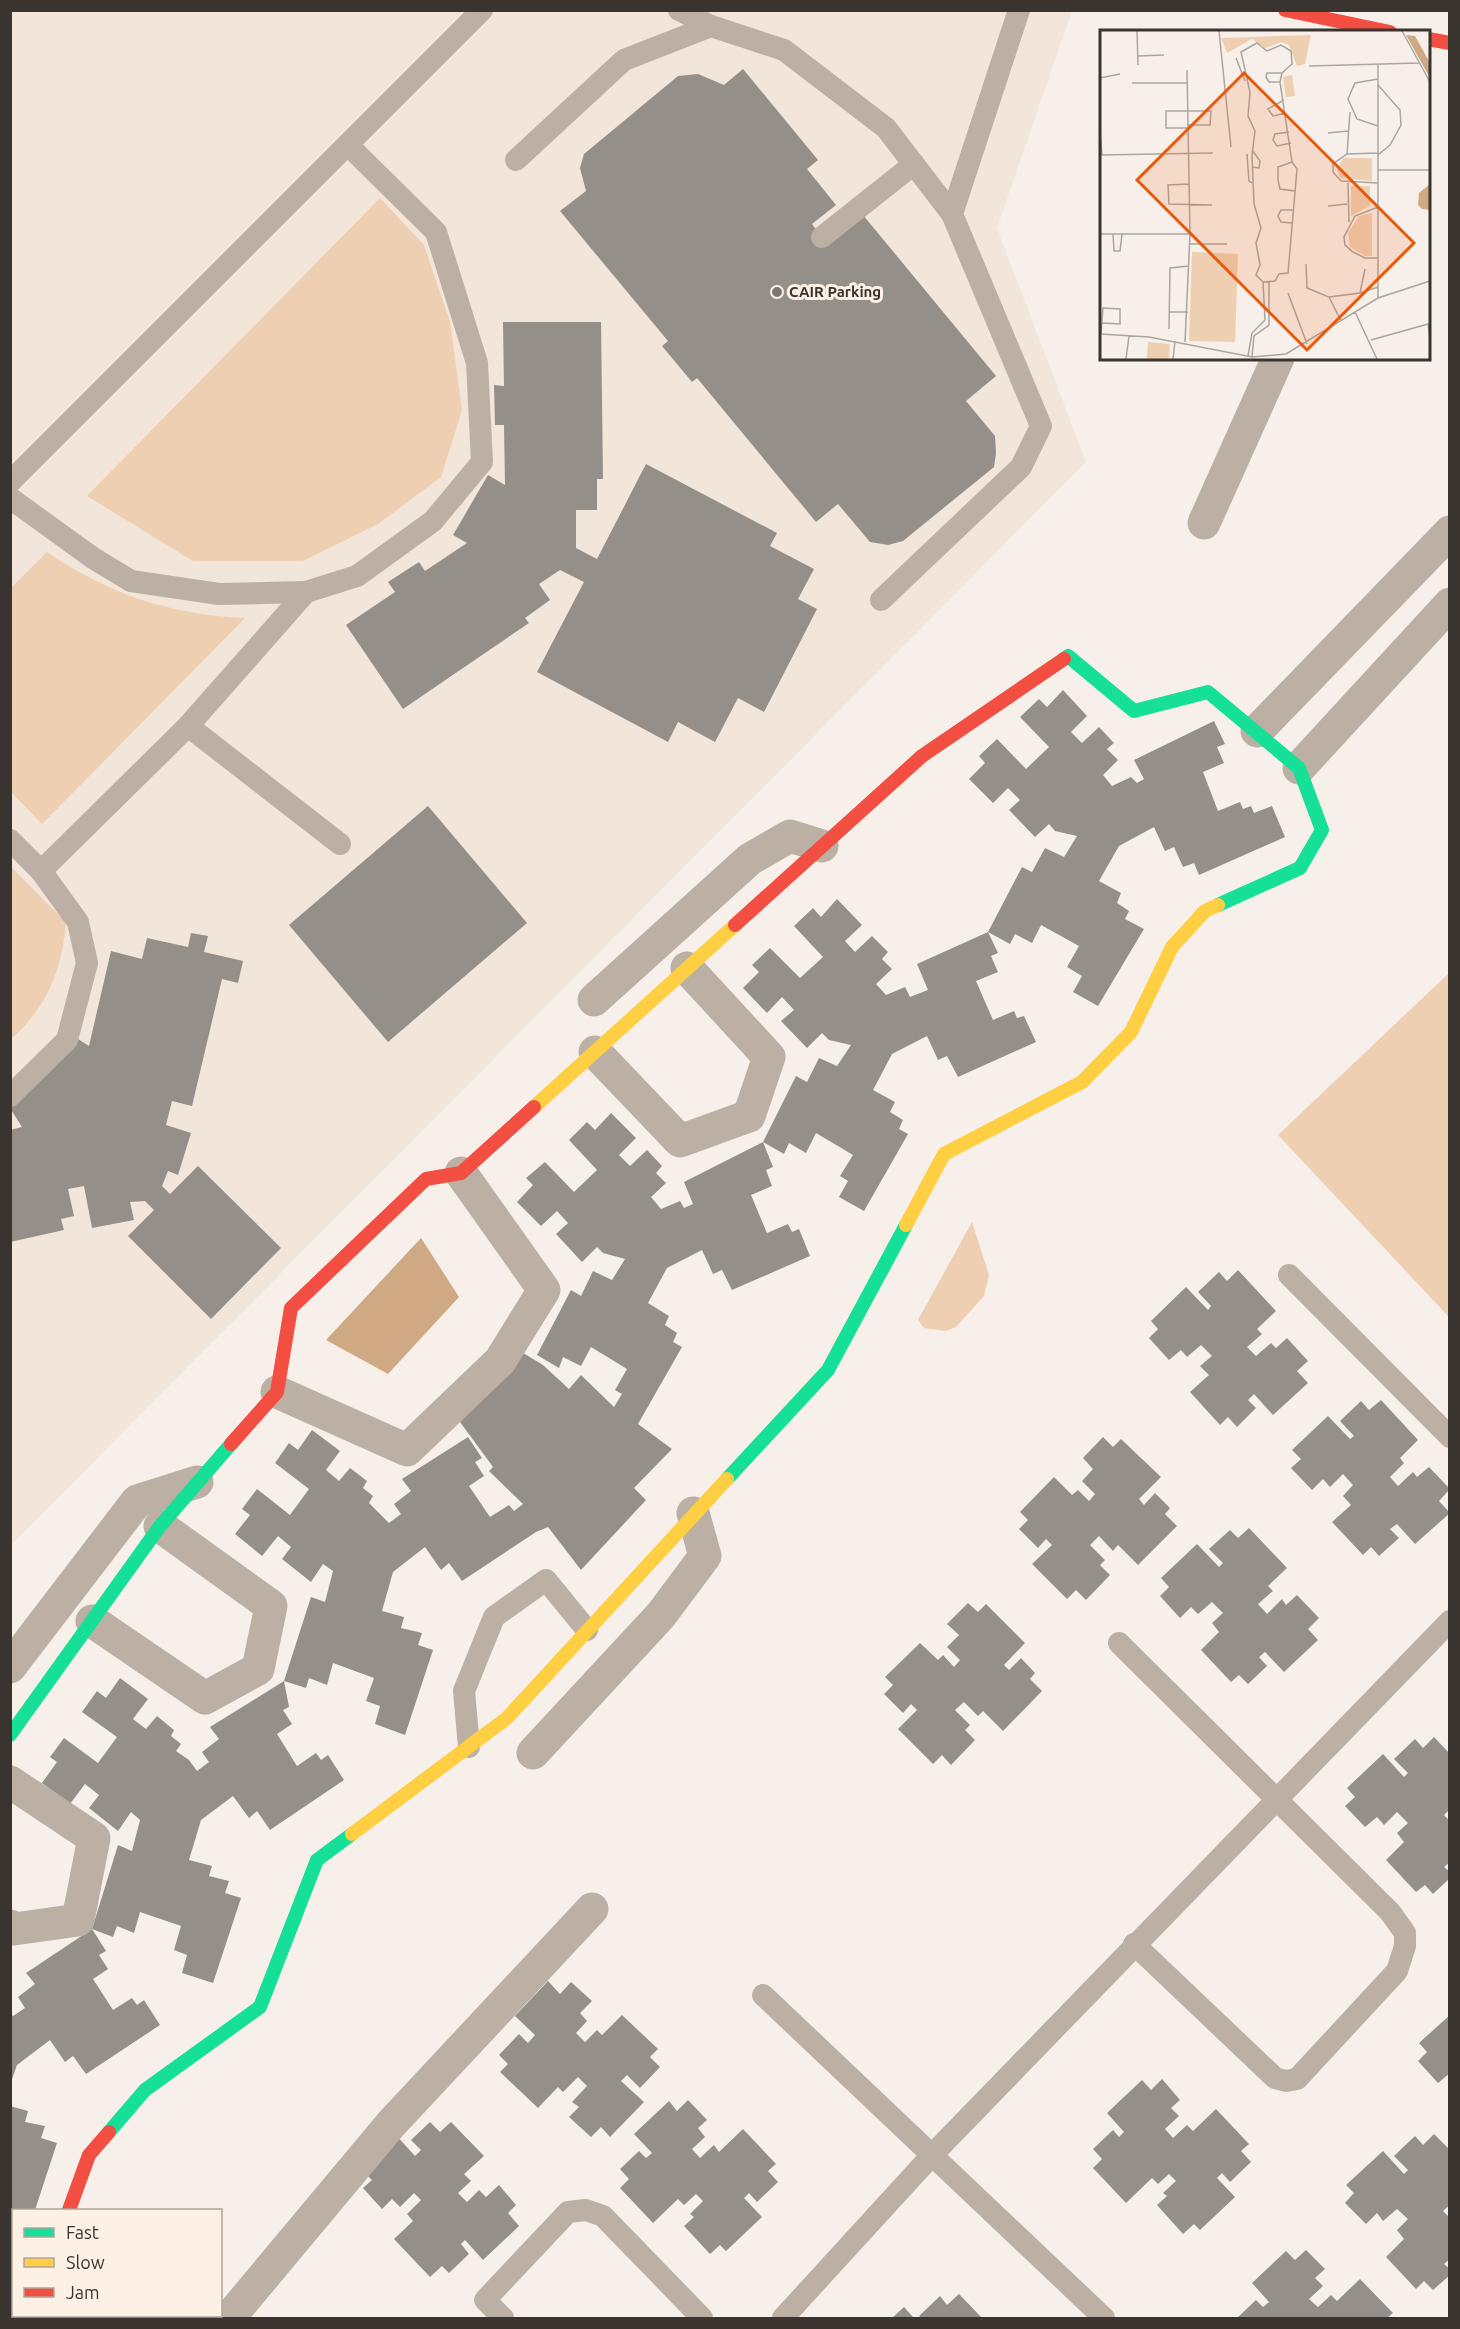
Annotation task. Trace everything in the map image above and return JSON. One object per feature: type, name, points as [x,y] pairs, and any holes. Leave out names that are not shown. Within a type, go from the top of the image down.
[{"type":"street","points":[[1285,10],[1380,30]]},
{"type":"street","points":[[1430,39],[1449,43]]},
{"type":"street","points":[[1204,523],[1277,360]]},
{"type":"street","points":[[1257,731],[1449,532]]},
{"type":"street","points":[[1299,768],[1449,604]]},
{"type":"street","points":[[10,1735],[160,1526],[277,1392],[291,1308],[426,1179],[461,1173],[922,756],[1068,656],[1134,711],[1208,692],[1299,768],[1322,830],[1300,868],[1205,911],[1172,947],[1131,1032],[1082,1082],[944,1154],[828,1370],[693,1513],[507,1718],[317,1860],[260,2007],[145,2090],[89,2155],[70,2209]]},
{"type":"street","points":[[594,1000],[750,859],[790,836],[822,846]]},
{"type":"street","points":[[595,1052],[680,1141],[749,1116],[769,1057],[687,968]]},
{"type":"street","points":[[277,1392],[406,1450],[500,1361],[544,1290],[461,1173]]},
{"type":"street","points":[[10,1667],[137,1501],[197,1482]]},
{"type":"street","points":[[533,1753],[661,1616],[705,1556],[693,1513]]},
{"type":"street","points":[[92,1620],[205,1698],[258,1669],[271,1606],[160,1526]]},
{"type":"street","points":[[10,1782],[94,1838],[78,1920],[14,1929],[10,1926]]},
{"type":"street","points":[[229,2319],[391,2124],[592,1909]]},
{"type":"lane","points":[[10,482],[482,10]]},
{"type":"lane","points":[[679,10],[711,26],[784,50],[886,128],[952,214],[1041,426],[1021,467],[881,600]]},
{"type":"lane","points":[[952,214],[1019,10]]},
{"type":"lane","points":[[516,160],[624,60],[711,26]]},
{"type":"lane","points":[[10,498],[93,558],[131,581],[219,594],[306,592],[357,576],[433,521],[482,462],[477,363],[436,232],[348,145]]},
{"type":"lane","points":[[822,237],[914,164]]},
{"type":"lane","points":[[41,871],[188,726],[306,592]]},
{"type":"lane","points":[[188,726],[340,844]]},
{"type":"lane","points":[[10,840],[41,871],[78,922],[87,963],[67,1040],[10,1096]]},
{"type":"lane","points":[[1289,1275],[1449,1437]]},
{"type":"lane","points":[[469,1746],[464,1691],[495,1617],[546,1580],[587,1630]]},
{"type":"lane","points":[[783,2319],[933,2154],[1276,1797],[1449,1621]]},
{"type":"lane","points":[[1119,1643],[1390,1912],[1405,1933],[1405,1946],[1397,1971],[1297,2079],[1286,2081],[1275,2078],[1134,1944]]},
{"type":"lane","points":[[762,1995],[933,2154],[1104,2319]]},
{"type":"lane","points":[[503,2319],[485,2300],[568,2212],[586,2210],[603,2216],[702,2319]]},
{"type":"shaded area","points":[[11,11],[1072,11],[997,228],[1086,462],[11,1545]]},
{"type":"shaded area","points":[[380,198],[424,245],[450,322],[462,410],[441,477],[378,524],[303,561],[193,561],[87,496]]},
{"type":"shaded area","points":[[47,552],[93,580],[141,600],[191,612],[245,618],[42,824],[11,792],[10,589]]},
{"type":"shaded area","points":[[10,866],[66,922],[61,956],[43,1001],[24,1027],[11,1039]]},
{"type":"shaded area","points":[[1449,973],[1449,1317],[1278,1135]]},
{"type":"shaded area","points":[[972,1222],[989,1275],[984,1296],[956,1327],[946,1331],[924,1328],[918,1320]]},
{"type":"shaded area","points":[[421,1238],[459,1297],[388,1374],[326,1340]]},
{"type":"building","name":"CAIR Parking","points":[[743,69],[818,160],[807,169],[836,205],[812,224],[822,237],[863,215],[996,376],[966,401],[995,436],[994,467],[903,541],[888,545],[870,542],[838,504],[816,522],[697,378],[692,382],[662,346],[668,341],[560,211],[586,191],[580,168],[584,154],[678,76],[698,74],[724,85]]},
{"type":"building","points":[[503,322],[601,322],[603,479],[597,479],[597,510],[576,510],[576,548],[597,559],[646,464],[777,533],[770,546],[814,569],[798,599],[817,609],[764,712],[738,698],[715,742],[678,722],[668,742],[537,672],[584,582],[560,570],[539,584],[550,600],[525,618],[529,623],[403,709],[346,625],[395,592],[388,582],[419,562],[425,571],[467,543],[453,535],[488,475],[505,485],[504,425],[495,425],[494,385],[504,386]]},
{"type":"building","points":[[1063,690],[1087,716],[1071,732],[1082,743],[1099,727],[1114,743],[1107,749],[1118,760],[1103,775],[1112,786],[1131,777],[1137,783],[1144,779],[1134,760],[1214,721],[1225,744],[1217,747],[1224,763],[1203,772],[1218,811],[1240,802],[1243,809],[1251,806],[1254,813],[1272,806],[1285,837],[1199,875],[1194,863],[1183,867],[1174,847],[1165,851],[1154,827],[1119,846],[1099,881],[1121,893],[1117,903],[1129,911],[1125,919],[1144,929],[1098,1006],[1073,992],[1082,976],[1067,967],[1079,946],[1041,925],[1032,943],[1015,934],[1010,944],[988,932],[1022,867],[1032,872],[1045,848],[1064,857],[1077,836],[1055,831],[1049,824],[1035,837],[1009,810],[1020,800],[1008,788],[993,803],[969,779],[985,763],[979,756],[997,739],[1026,769],[1049,747],[1020,717],[1039,699],[1047,707]]},
{"type":"building","points":[[428,806],[527,923],[388,1042],[289,925]]},
{"type":"building","points":[[837,899],[862,925],[845,941],[855,952],[872,936],[888,952],[882,959],[892,969],[876,984],[886,995],[905,987],[910,997],[928,990],[917,964],[988,932],[998,953],[991,956],[998,972],[976,981],[993,1020],[1014,1011],[1017,1018],[1024,1016],[1036,1042],[958,1077],[947,1056],[938,1060],[927,1036],[892,1054],[873,1090],[895,1102],[890,1112],[903,1120],[899,1129],[908,1134],[864,1211],[839,1197],[848,1181],[840,1176],[853,1155],[816,1133],[806,1153],[789,1143],[784,1154],[763,1142],[796,1076],[807,1082],[819,1058],[837,1066],[851,1045],[829,1040],[822,1033],[807,1048],[781,1021],[794,1010],[782,997],[767,1013],[743,988],[759,972],[752,965],[770,948],[800,978],[823,957],[794,926],[813,908],[821,917]]},
{"type":"building","points":[[191,933],[208,936],[204,952],[243,961],[238,983],[222,979],[192,1106],[172,1101],[166,1125],[191,1133],[178,1175],[168,1171],[162,1186],[170,1194],[198,1166],[281,1248],[211,1319],[128,1236],[154,1210],[145,1201],[130,1202],[134,1220],[92,1228],[84,1186],[68,1189],[74,1216],[61,1219],[64,1230],[10,1242],[10,1130],[22,1127],[10,1108],[78,1039],[89,1046],[111,951],[142,959],[147,938],[188,947]]},
{"type":"building","points":[[611,1113],[636,1138],[619,1155],[630,1166],[647,1150],[662,1166],[656,1173],[666,1183],[651,1197],[661,1209],[680,1201],[684,1208],[693,1204],[684,1182],[763,1142],[773,1167],[766,1170],[772,1186],[751,1195],[767,1233],[788,1224],[792,1232],[799,1229],[810,1256],[732,1290],[722,1270],[713,1274],[702,1250],[667,1268],[648,1303],[669,1316],[665,1325],[677,1333],[673,1342],[682,1347],[638,1424],[672,1449],[634,1488],[646,1500],[581,1570],[548,1527],[536,1532],[462,1581],[449,1563],[441,1570],[425,1547],[393,1572],[382,1611],[404,1617],[401,1628],[422,1633],[418,1645],[433,1650],[405,1735],[375,1724],[380,1706],[366,1701],[374,1678],[333,1663],[327,1685],[309,1678],[306,1688],[284,1681],[311,1597],[325,1602],[333,1571],[323,1564],[311,1582],[282,1559],[291,1547],[278,1536],[262,1556],[235,1534],[250,1515],[242,1509],[257,1489],[290,1515],[309,1489],[275,1463],[289,1443],[298,1450],[312,1430],[340,1451],[326,1470],[339,1481],[350,1468],[367,1481],[363,1488],[373,1496],[369,1503],[389,1523],[401,1514],[394,1504],[411,1491],[402,1479],[468,1437],[482,1458],[475,1462],[484,1476],[469,1486],[490,1517],[509,1505],[514,1511],[523,1504],[489,1471],[493,1467],[460,1422],[520,1351],[543,1365],[569,1389],[581,1375],[614,1407],[622,1394],[615,1390],[627,1369],[591,1347],[581,1366],[563,1357],[559,1368],[537,1355],[571,1290],[581,1296],[593,1271],[612,1280],[625,1259],[603,1253],[597,1247],[582,1262],[556,1234],[568,1223],[557,1211],[541,1226],[517,1202],[533,1185],[526,1178],[545,1162],[574,1192],[597,1170],[569,1140],[587,1122],[595,1130]]},
{"type":"building","points":[[1238,1270],[1276,1311],[1257,1329],[1262,1334],[1247,1347],[1256,1356],[1271,1343],[1276,1348],[1287,1338],[1308,1361],[1297,1371],[1308,1383],[1273,1415],[1254,1394],[1248,1400],[1256,1408],[1237,1427],[1228,1417],[1220,1425],[1190,1392],[1209,1375],[1200,1366],[1212,1356],[1201,1345],[1187,1357],[1181,1350],[1169,1360],[1149,1338],[1158,1329],[1151,1321],[1186,1287],[1208,1310],[1211,1306],[1198,1292],[1219,1272],[1227,1281]]},
{"type":"building","points":[[1381,1400],[1418,1440],[1400,1458],[1404,1463],[1390,1477],[1398,1486],[1413,1472],[1417,1477],[1429,1467],[1450,1489],[1439,1501],[1450,1513],[1415,1544],[1397,1524],[1390,1529],[1399,1538],[1379,1556],[1371,1547],[1363,1555],[1332,1522],[1351,1505],[1343,1496],[1353,1485],[1343,1474],[1330,1487],[1323,1479],[1312,1490],[1291,1468],[1301,1459],[1292,1450],[1328,1416],[1350,1439],[1354,1436],[1340,1421],[1361,1401],[1369,1410]]},
{"type":"building","points":[[1103,1437],[1113,1447],[1121,1439],[1161,1477],[1139,1499],[1144,1505],[1155,1493],[1170,1508],[1165,1514],[1177,1526],[1138,1565],[1118,1545],[1113,1551],[1099,1536],[1090,1545],[1105,1560],[1100,1565],[1110,1575],[1086,1600],[1076,1590],[1067,1599],[1032,1564],[1052,1545],[1046,1539],[1038,1548],[1019,1529],[1028,1520],[1020,1512],[1054,1477],[1072,1495],[1078,1490],[1089,1501],[1095,1494],[1082,1481],[1093,1469],[1083,1458]]},
{"type":"building","points":[[1249,1528],[1287,1568],[1268,1586],[1273,1591],[1258,1604],[1267,1614],[1282,1599],[1286,1605],[1297,1595],[1319,1618],[1308,1629],[1318,1640],[1284,1672],[1265,1652],[1259,1657],[1267,1666],[1248,1684],[1239,1675],[1231,1682],[1201,1650],[1219,1632],[1212,1623],[1223,1613],[1212,1602],[1198,1614],[1191,1607],[1180,1618],[1160,1596],[1169,1587],[1161,1578],[1197,1544],[1219,1567],[1223,1563],[1209,1549],[1230,1530],[1238,1538]]},
{"type":"building","points":[[968,1603],[978,1612],[986,1604],[1025,1643],[1004,1665],[1009,1670],[1021,1658],[1035,1673],[1030,1679],[1042,1691],[1003,1731],[983,1711],[978,1716],[964,1702],[955,1710],[970,1725],[965,1730],[975,1740],[951,1765],[942,1755],[933,1764],[898,1729],[917,1710],[911,1704],[903,1713],[884,1694],[893,1685],[885,1677],[920,1643],[938,1660],[943,1655],[954,1667],[960,1660],[947,1647],[959,1635],[947,1624]]},
{"type":"building","points":[[120,1678],[148,1699],[133,1719],[146,1729],[157,1716],[174,1730],[171,1736],[181,1744],[176,1751],[189,1760],[197,1771],[209,1762],[202,1752],[219,1739],[210,1727],[284,1681],[289,1707],[283,1710],[292,1724],[277,1734],[297,1766],[316,1753],[321,1760],[328,1755],[344,1780],[270,1830],[257,1811],[249,1818],[233,1796],[201,1820],[189,1860],[212,1866],[209,1876],[229,1881],[225,1893],[241,1898],[213,1983],[182,1973],[187,1955],[174,1950],[181,1926],[140,1912],[134,1933],[117,1926],[113,1937],[92,1929],[118,1845],[132,1851],[140,1820],[131,1812],[118,1831],[89,1808],[99,1795],[85,1784],[70,1804],[42,1783],[57,1762],[50,1757],[64,1738],[98,1763],[117,1737],[82,1712],[97,1691],[106,1698]]},
{"type":"building","points":[[1434,1737],[1450,1754],[1450,1809],[1444,1815],[1450,1821],[1450,1862],[1444,1867],[1450,1872],[1450,1878],[1433,1894],[1425,1885],[1416,1892],[1386,1860],[1404,1842],[1397,1833],[1408,1823],[1397,1812],[1384,1825],[1377,1817],[1365,1827],[1345,1806],[1355,1797],[1347,1788],[1383,1754],[1404,1777],[1408,1773],[1394,1759],[1415,1739],[1423,1748]]},
{"type":"building","points":[[92,1929],[106,1951],[99,1955],[108,1969],[93,1979],[113,2010],[132,1998],[137,2005],[144,2000],[160,2025],[86,2074],[73,2056],[65,2062],[50,2040],[17,2065],[10,2085],[10,2013],[13,2016],[25,2008],[18,1997],[35,1984],[26,1973]]},
{"type":"building","points":[[548,1981],[560,1994],[571,1982],[592,2001],[580,2013],[587,2021],[576,2033],[585,2042],[597,2030],[602,2035],[622,2015],[658,2049],[650,2057],[660,2067],[640,2088],[627,2075],[621,2081],[644,2102],[610,2137],[601,2127],[591,2137],[569,2117],[579,2107],[572,2102],[587,2086],[578,2077],[563,2092],[558,2087],[538,2108],[500,2072],[508,2064],[499,2055],[519,2034],[528,2043],[535,2035],[515,2016]]},
{"type":"building","points":[[1450,2015],[1450,2073],[1438,2083],[1418,2061],[1427,2052],[1419,2043]]},
{"type":"building","points":[[1162,2079],[1180,2100],[1171,2108],[1179,2116],[1165,2129],[1173,2138],[1187,2125],[1193,2131],[1216,2109],[1249,2144],[1241,2151],[1251,2162],[1230,2182],[1222,2173],[1217,2178],[1235,2197],[1200,2230],[1194,2224],[1183,2234],[1157,2205],[1167,2196],[1163,2193],[1176,2181],[1169,2174],[1158,2184],[1152,2178],[1126,2203],[1093,2168],[1102,2159],[1093,2149],[1113,2130],[1119,2137],[1124,2132],[1107,2113],[1142,2080],[1151,2090]]},
{"type":"building","points":[[688,2100],[707,2120],[698,2128],[705,2137],[692,2149],[700,2158],[714,2145],[719,2152],[743,2129],[776,2164],[768,2171],[778,2182],[757,2202],[749,2193],[744,2198],[762,2217],[726,2251],[720,2245],[710,2254],[684,2226],[694,2217],[690,2214],[703,2201],[696,2194],[684,2205],[678,2199],[653,2223],[620,2188],[629,2179],[620,2169],[639,2151],[646,2158],[652,2153],[634,2134],[669,2101],[677,2111]]},
{"type":"building","points":[[10,2106],[28,2111],[25,2122],[45,2126],[41,2138],[57,2143],[35,2209],[12,2209],[12,2222],[10,2222]]},
{"type":"building","points":[[430,2122],[440,2132],[451,2122],[484,2156],[464,2174],[471,2181],[458,2193],[467,2202],[479,2190],[486,2197],[499,2185],[516,2205],[508,2213],[519,2226],[483,2260],[465,2240],[461,2244],[469,2254],[449,2273],[442,2266],[430,2277],[394,2239],[413,2221],[407,2214],[421,2200],[414,2193],[400,2207],[392,2199],[382,2209],[363,2188],[372,2180],[359,2167],[395,2134],[415,2156],[421,2150],[411,2140]]},
{"type":"building","points":[[1434,2134],[1450,2150],[1450,2205],[1443,2211],[1450,2218],[1450,2259],[1444,2264],[1450,2269],[1450,2275],[1433,2290],[1424,2281],[1416,2289],[1386,2257],[1404,2239],[1397,2230],[1408,2219],[1397,2209],[1383,2221],[1377,2213],[1366,2224],[1345,2203],[1354,2193],[1346,2185],[1383,2151],[1404,2174],[1408,2170],[1394,2156],[1415,2136],[1423,2145]]},
{"type":"building","points":[[1306,2250],[1325,2269],[1315,2278],[1323,2286],[1309,2299],[1318,2307],[1331,2295],[1337,2301],[1360,2279],[1393,2313],[1387,2318],[1237,2318],[1256,2300],[1263,2307],[1269,2302],[1252,2283],[1286,2251],[1295,2260]]},
{"type":"building","points":[[959,2294],[982,2318],[921,2318],[919,2316],[940,2296],[947,2305]]},
{"type":"building","points":[[904,2307],[914,2318],[892,2318]]},
{"type":"traffic: fast","points":[[1064,659],[1068,656],[1134,711],[1208,692],[1299,768],[1322,830],[1300,868],[1218,905]]},
{"type":"traffic: fast","points":[[727,1479],[828,1370],[906,1225]]},
{"type":"traffic: fast","points":[[10,1735],[160,1526],[231,1444]]},
{"type":"traffic: fast","points":[[109,2132],[145,2090],[260,2007],[317,1860],[352,1834]]},
{"type":"traffic: slow","points":[[906,1225],[944,1154],[1082,1082],[1131,1032],[1172,947],[1205,911],[1218,905]]},
{"type":"traffic: slow","points":[[534,1107],[735,925]]},
{"type":"traffic: slow","points":[[352,1834],[507,1718],[727,1479]]},
{"type":"traffic: jam","points":[[1285,10],[1380,30]]},
{"type":"traffic: jam","points":[[1430,39],[1450,43]]},
{"type":"traffic: jam","points":[[735,925],[922,756],[1064,659]]},
{"type":"traffic: jam","points":[[231,1444],[277,1392],[291,1308],[426,1179],[461,1173],[534,1107]]},
{"type":"traffic: jam","points":[[69,2209],[89,2155],[109,2132]]},
{"type":"place","name":"CAIR Parking","points":[[777,292]]}]
